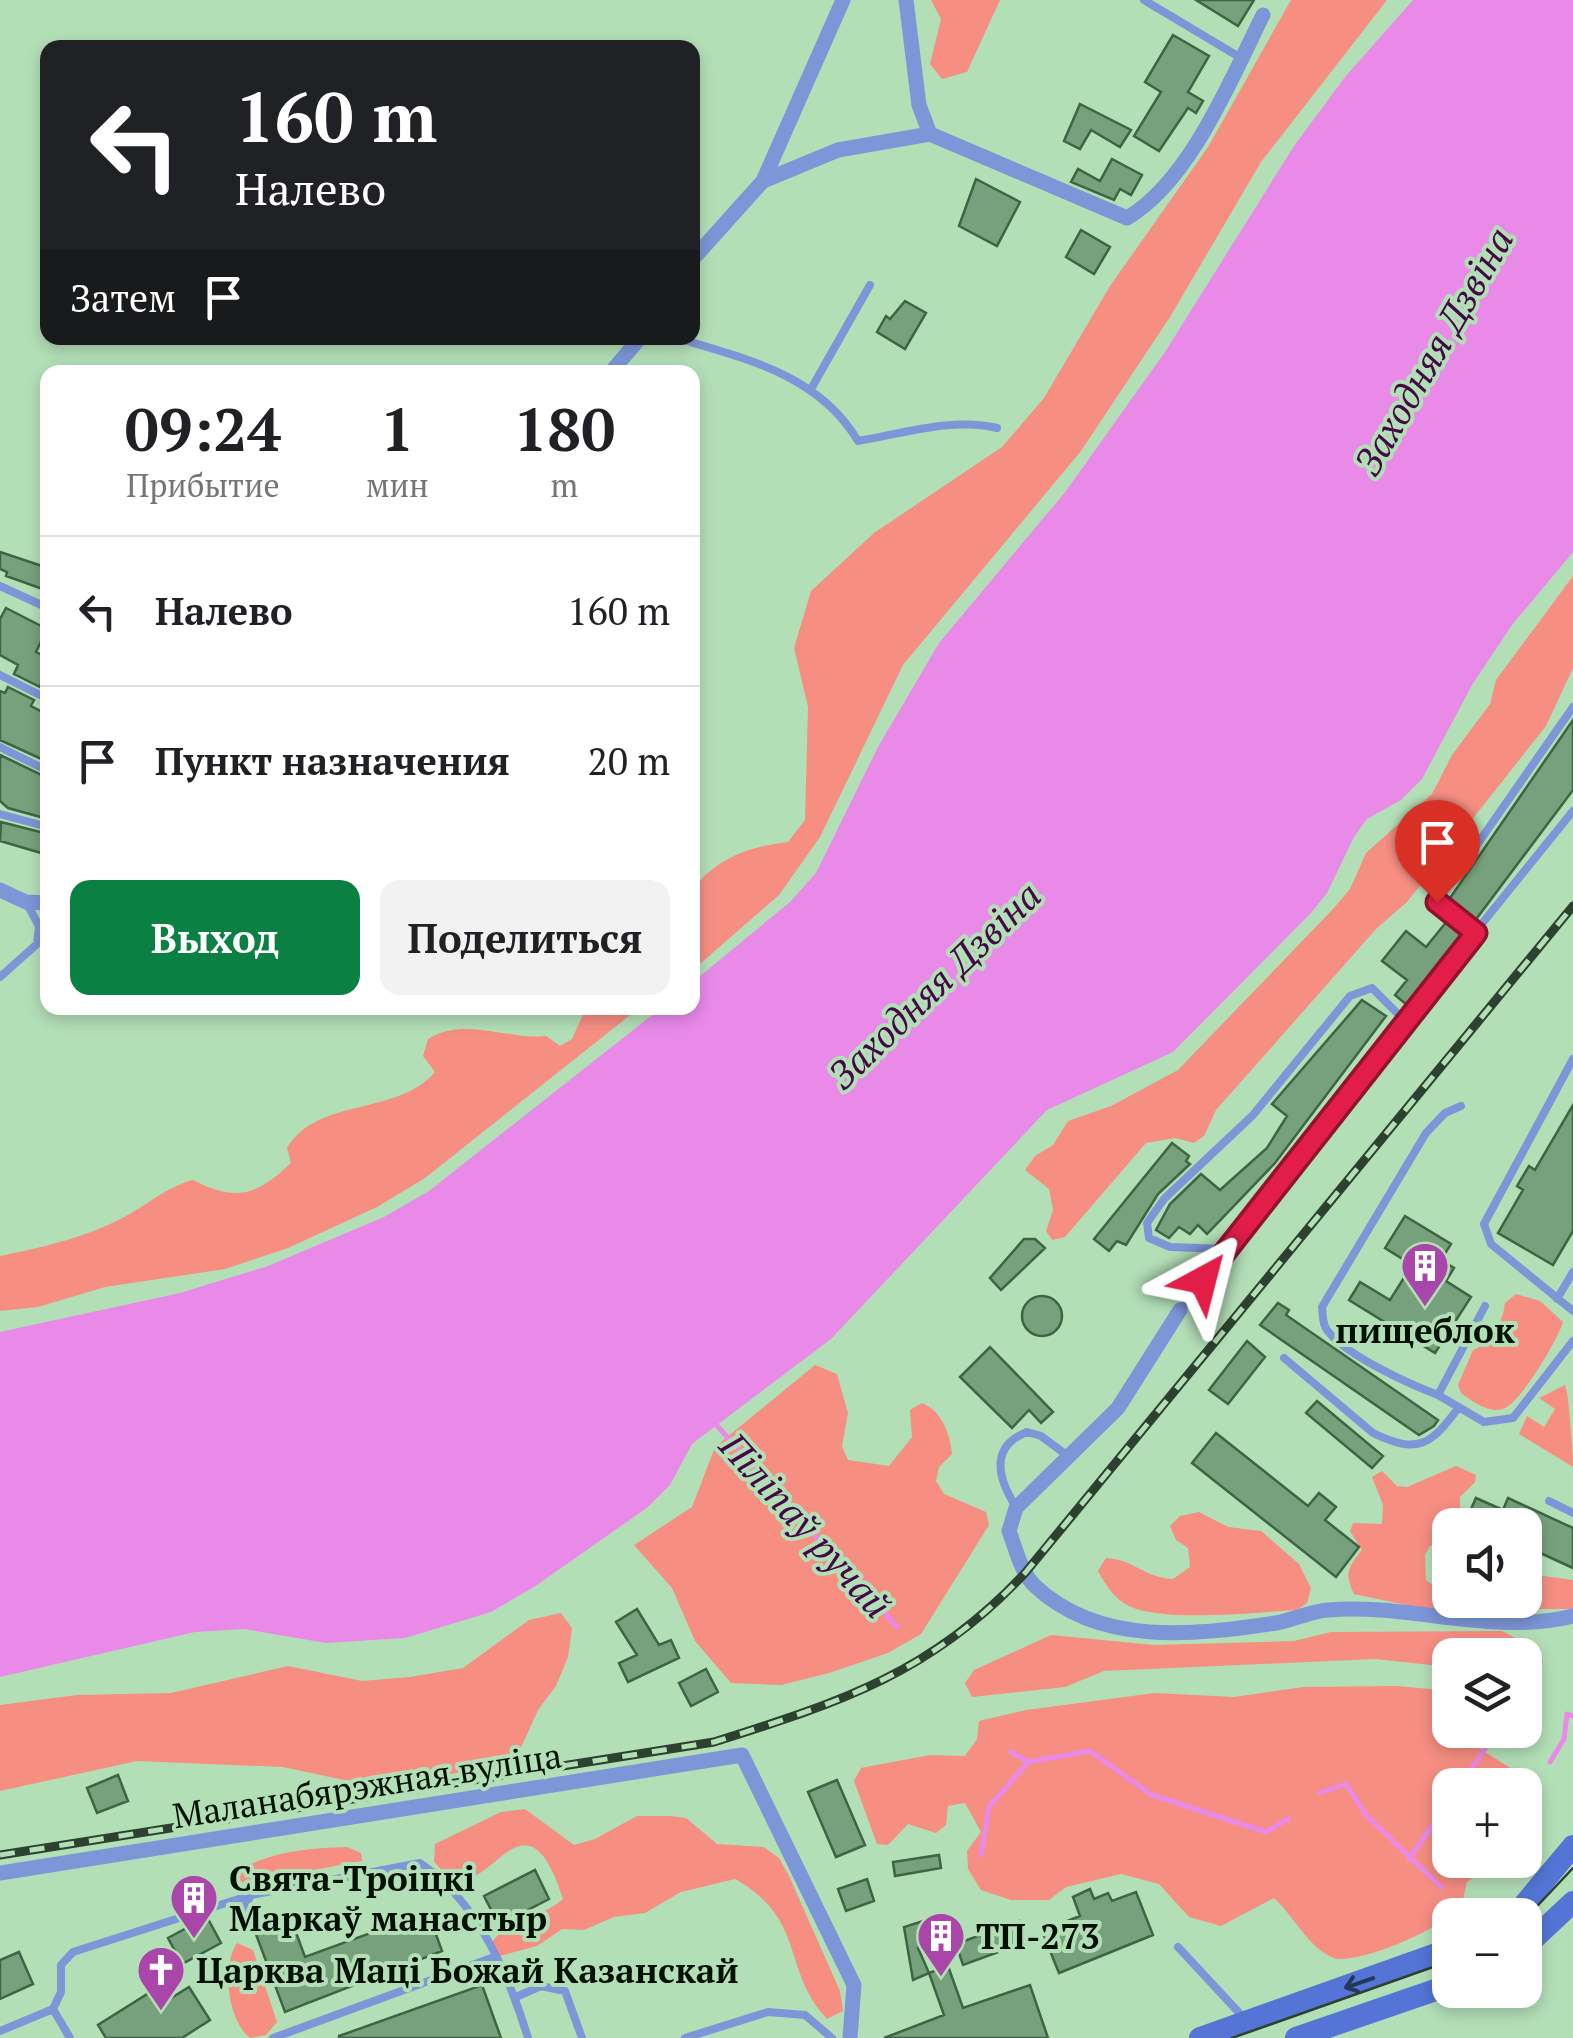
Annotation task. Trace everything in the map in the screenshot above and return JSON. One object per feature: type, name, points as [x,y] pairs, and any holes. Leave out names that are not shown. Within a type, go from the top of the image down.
[{"type":"main road","points":[[1530,1898],[1573,1846]]},
{"type":"main road","points":[[1542,1931],[1573,1902]]},
{"type":"main road","points":[[1200,2038],[1251,2030],[1432,1955]]},
{"type":"main road","points":[[1296,2038],[1432,1991]]},
{"type":"street","points":[[700,251],[762,181],[843,0]]},
{"type":"street","points":[[906,0],[919,104],[930,134]]},
{"type":"street","points":[[762,181],[838,150],[930,134],[1127,218],[1146,207],[1174,177],[1263,15]]},
{"type":"street","points":[[617,365],[634,345]]},
{"type":"street","points":[[0,890],[26,902],[40,902]]},
{"type":"street","points":[[1180,1310],[1118,1408],[1016,1508],[1009,1531],[1034,1586],[1080,1617],[1119,1630],[1200,1632],[1280,1622],[1327,1610],[1523,1620],[1573,1616]]},
{"type":"street","name":"Маланабярэжная вуліца","points":[[0,1873],[742,1756],[854,1985],[850,2038]]},
{"type":"lane","points":[[1144,0],[1241,58]]},
{"type":"lane","points":[[811,389],[870,285]]},
{"type":"lane","points":[[700,345],[744,358],[811,389],[840,411],[858,442],[944,427],[981,424],[997,428]]},
{"type":"lane","points":[[0,586],[40,604]]},
{"type":"lane","points":[[0,675],[40,693]]},
{"type":"lane","points":[[1476,933],[1437,902],[1573,707]]},
{"type":"lane","points":[[0,747],[40,767]]},
{"type":"lane","points":[[1180,1310],[1404,1020],[1573,811]]},
{"type":"lane","points":[[0,814],[40,825]]},
{"type":"lane","points":[[0,977],[37,944],[39,926],[26,902]]},
{"type":"lane","points":[[1227,1249],[1170,1246],[1149,1238],[1146,1223],[1164,1198],[1252,1115],[1350,996],[1372,988],[1404,1020]]},
{"type":"lane","points":[[1573,1059],[1484,1224],[1492,1244],[1573,1311]]},
{"type":"lane","points":[[1461,1106],[1445,1114],[1426,1133],[1322,1307],[1324,1326],[1337,1340],[1411,1385],[1438,1395],[1484,1422],[1513,1418],[1573,1341]]},
{"type":"lane","points":[[1557,1299],[1573,1272]]},
{"type":"lane","points":[[1438,1395],[1486,1306]]},
{"type":"lane","points":[[1284,1358],[1373,1432],[1388,1440],[1412,1446],[1424,1443],[1438,1436],[1459,1407]]},
{"type":"lane","points":[[1016,1508],[1001,1484],[998,1465],[1004,1449],[1027,1432],[1042,1436],[1068,1456]]},
{"type":"lane","points":[[1549,1501],[1573,1513]]},
{"type":"lane","points":[[0,2031],[53,2008],[61,1992],[61,1965],[73,1952],[251,1896],[420,1863],[446,1879],[464,1902],[516,1997],[528,2038]]},
{"type":"lane","points":[[238,1920],[251,1896]]},
{"type":"lane","points":[[1178,1947],[1251,2030]]},
{"type":"lane","points":[[273,2038],[494,1957]]},
{"type":"lane","points":[[516,1997],[540,1986],[565,1991],[582,2038]]},
{"type":"lane","points":[[53,2008],[70,2038]]},
{"type":"lane","points":[[685,2038],[768,2012],[806,2014],[832,2038]]},
{"type":"shaded area","points":[[931,0],[1000,0],[967,72],[942,79],[930,64],[941,19]]},
{"type":"shaded area","points":[[1291,0],[1387,0],[1261,162],[1170,317],[1081,451],[903,665],[820,837],[779,895],[700,964],[700,881],[736,855],[788,842],[805,820],[808,707],[794,648],[811,591],[874,533],[1002,447],[1044,398],[1110,286],[1208,147]]},
{"type":"shaded area","points":[[1573,576],[1573,668],[1546,726],[1407,902],[1376,929],[1216,1110],[1204,1136],[1194,1143],[1175,1138],[1146,1143],[1065,1237],[1052,1240],[1046,1231],[1053,1210],[1049,1189],[1025,1170],[1035,1156],[1053,1145],[1068,1121],[1111,1106],[1178,1070],[1334,908],[1350,889],[1366,853],[1432,794],[1452,755],[1490,704],[1496,680]]},
{"type":"shaded area","points":[[583,1015],[630,1015],[425,1178],[377,1207],[288,1248],[225,1269],[105,1287],[38,1307],[0,1311],[0,1256],[102,1228],[193,1180],[234,1193],[256,1189],[291,1163],[287,1148],[300,1132],[337,1113],[380,1102],[419,1086],[435,1072],[423,1056],[428,1039],[442,1032],[471,1029],[546,1036],[560,1046],[572,1039]]},
{"type":"shaded area","points":[[1516,1294],[1540,1301],[1563,1322],[1547,1355],[1520,1394],[1505,1408],[1487,1408],[1461,1393],[1458,1385],[1473,1350],[1491,1337],[1505,1303]]},
{"type":"shaded area","points":[[815,1365],[837,1374],[848,1413],[842,1446],[848,1460],[889,1466],[912,1437],[910,1410],[922,1403],[940,1417],[951,1446],[952,1454],[939,1467],[936,1481],[944,1494],[986,1512],[989,1525],[921,1634],[888,1653],[829,1673],[781,1685],[731,1683],[695,1641],[672,1588],[634,1545],[692,1507],[715,1447]]},
{"type":"shaded area","points":[[1565,1385],[1573,1467],[1519,1434],[1527,1416],[1544,1427],[1555,1409],[1539,1398]]},
{"type":"shaded area","points":[[1456,1466],[1476,1475],[1475,1482],[1460,1497],[1460,1508],[1432,1508],[1432,1546],[1425,1555],[1426,1580],[1432,1585],[1430,1610],[1354,1594],[1349,1581],[1349,1570],[1362,1550],[1350,1531],[1353,1523],[1382,1524],[1383,1505],[1372,1477],[1382,1471],[1397,1486],[1407,1487]]},
{"type":"shaded area","points":[[1199,1512],[1228,1527],[1261,1531],[1299,1564],[1311,1588],[1307,1603],[1297,1610],[1187,1615],[1145,1611],[1115,1596],[1098,1571],[1106,1558],[1173,1579],[1190,1567],[1188,1548],[1176,1540],[1170,1526],[1180,1516]]},
{"type":"shaded area","points":[[1542,1576],[1573,1580],[1573,1609],[1542,1609]]},
{"type":"shaded area","points":[[561,1613],[572,1628],[568,1657],[515,1761],[412,1782],[344,1780],[283,1767],[137,1761],[0,1791],[0,1705],[77,1695],[171,1693],[288,1666],[362,1681],[410,1677],[463,1668],[529,1620]]},
{"type":"shaded area","points":[[1502,1631],[1516,1638],[1432,1638],[1432,1665],[1375,1659],[1104,1671],[1065,1687],[972,1697],[965,1683],[974,1670],[1051,1635],[1154,1645],[1294,1641],[1331,1632]]},
{"type":"shaded area","points":[[1304,1687],[1432,1689],[1432,1748],[1479,1748],[1510,1768],[1432,1768],[1432,1878],[1473,1878],[1467,1882],[1463,1898],[1432,1898],[1432,1928],[1362,1956],[1345,1959],[1325,1954],[1274,1898],[1221,1926],[1189,1917],[1159,1884],[1121,1874],[1066,1887],[1049,1900],[1011,1900],[981,1890],[968,1869],[967,1851],[981,1832],[965,1803],[948,1806],[946,1825],[936,1833],[908,1824],[888,1845],[877,1844],[854,1781],[861,1768],[930,1755],[965,1756],[977,1739],[979,1721],[1026,1710],[1155,1693],[1234,1697]]},
{"type":"shaded area","points":[[525,1809],[574,1845],[595,1839],[637,1816],[670,1816],[686,1818],[717,1844],[764,1847],[779,1858],[789,1876],[840,1991],[843,2011],[827,2019],[803,1982],[784,1928],[773,1911],[735,1879],[681,1892],[645,1913],[614,1917],[584,1930],[562,1929],[537,1946],[500,1956],[492,1943],[498,1935],[563,1899],[550,1867],[537,1850],[525,1845],[512,1849],[474,1877],[456,1880],[434,1862],[435,1844],[501,1812]]},
{"type":"shaded area","points":[[347,1847],[361,1853],[362,1861],[244,1883],[237,1879],[238,1871],[277,1855]]},
{"type":"shaded area","points":[[237,1943],[253,1950],[277,2022],[266,2035],[250,2038],[232,2007],[229,1965]]},
{"type":"water","name":"Заходняя Дзвіна","points":[[1413,0],[1573,0],[1573,552],[1512,625],[1472,685],[1422,779],[1401,800],[1367,819],[1327,893],[1311,913],[1173,1052],[1047,1110],[831,1339],[692,1444],[670,1485],[648,1507],[534,1587],[491,1612],[405,1638],[326,1643],[244,1629],[195,1632],[0,1677],[0,1332],[180,1293],[268,1266],[384,1217],[429,1191],[652,1015],[700,1015],[700,976],[790,902],[816,873],[878,747],[939,643],[1066,491],[1165,352],[1294,146],[1345,77]]},
{"type":"building","points":[[1196,0],[1254,0],[1238,26]]},
{"type":"building","points":[[1173,35],[1209,56],[1188,92],[1203,101],[1196,113],[1188,108],[1159,151],[1134,136],[1161,92],[1145,82]]},
{"type":"building","points":[[1080,104],[1131,130],[1120,147],[1091,130],[1080,149],[1064,141]]},
{"type":"building","points":[[1112,159],[1142,175],[1131,195],[1120,189],[1114,200],[1071,182],[1078,169],[1100,181]]},
{"type":"building","points":[[976,179],[1020,202],[997,246],[959,226]]},
{"type":"building","points":[[1081,230],[1110,247],[1094,274],[1066,257]]},
{"type":"building","points":[[905,301],[926,313],[905,349],[877,332],[886,316],[890,319]]},
{"type":"building","points":[[0,552],[40,565],[40,588],[6,576],[7,572],[0,569]]},
{"type":"building","points":[[6,608],[40,625],[36,652],[40,654],[40,687],[14,674],[18,665],[0,655],[0,619]]},
{"type":"building","points":[[8,687],[34,700],[31,706],[40,711],[40,758],[0,740],[0,691],[5,693]]},
{"type":"building","points":[[1573,720],[1573,790],[1474,922],[1450,898]]},
{"type":"building","points":[[0,755],[40,774],[40,817],[8,808],[0,801]]},
{"type":"building","points":[[1,822],[40,832],[40,853],[0,841]]},
{"type":"building","points":[[1448,920],[1464,933],[1407,1005],[1395,995],[1407,980],[1382,961],[1406,931],[1426,947]]},
{"type":"building","points":[[1362,1000],[1386,1016],[1275,1163],[1207,1234],[1198,1225],[1190,1234],[1179,1227],[1169,1238],[1156,1230],[1170,1204],[1201,1174],[1220,1190],[1267,1148],[1287,1116],[1272,1104]]},
{"type":"building","points":[[1573,1105],[1573,1231],[1553,1265],[1498,1233],[1523,1190],[1517,1186],[1529,1166],[1535,1170]]},
{"type":"building","points":[[1172,1143],[1189,1156],[1186,1161],[1190,1164],[1158,1194],[1126,1245],[1117,1241],[1109,1251],[1094,1239]]},
{"type":"building","name":"пищеблок","points":[[1405,1216],[1451,1244],[1441,1260],[1454,1268],[1446,1281],[1471,1297],[1435,1353],[1349,1300],[1360,1282],[1390,1300],[1412,1265],[1385,1248]]},
{"type":"building","points":[[1024,1239],[1035,1239],[1045,1248],[1001,1290],[990,1278]]},
{"type":"building","points":[[1042,1296],[1056,1302],[1062,1316],[1056,1330],[1042,1336],[1028,1330],[1022,1316],[1028,1302]]},
{"type":"building","points":[[1278,1303],[1289,1310],[1286,1315],[1438,1420],[1434,1426],[1419,1435],[1260,1325]]},
{"type":"building","points":[[1247,1341],[1265,1357],[1228,1404],[1209,1390]]},
{"type":"building","points":[[990,1347],[1053,1412],[1041,1423],[1029,1410],[1012,1428],[960,1377]]},
{"type":"building","points":[[1317,1401],[1383,1456],[1372,1468],[1306,1413]]},
{"type":"building","points":[[1216,1433],[1308,1506],[1319,1493],[1336,1507],[1325,1520],[1359,1547],[1336,1577],[1192,1463]]},
{"type":"building","points":[[1476,1498],[1498,1508],[1471,1508]]},
{"type":"building","points":[[1508,1498],[1530,1508],[1504,1508]]},
{"type":"building","points":[[1542,1514],[1573,1528],[1573,1568],[1542,1554]]},
{"type":"building","points":[[637,1609],[659,1645],[671,1640],[679,1658],[628,1682],[619,1663],[637,1655],[616,1622]]},
{"type":"building","points":[[706,1669],[718,1692],[691,1706],[679,1683]]},
{"type":"building","points":[[118,1775],[128,1801],[97,1813],[87,1788]]},
{"type":"building","points":[[837,1780],[865,1845],[836,1857],[808,1792]]},
{"type":"building","points":[[939,1855],[941,1868],[895,1876],[893,1862]]},
{"type":"building","points":[[535,1870],[549,1899],[499,1925],[484,1896]]},
{"type":"building","points":[[867,1879],[874,1901],[846,1911],[838,1889]]},
{"type":"building","points":[[1090,1889],[1094,1899],[1108,1893],[1112,1901],[1136,1892],[1153,1935],[1059,1973],[1042,1931],[1080,1916],[1073,1897]]},
{"type":"building","points":[[428,1912],[442,1951],[285,2012],[254,1929],[290,1916],[305,1957]]},
{"type":"building","name":"Свята-Троіцкі Маркаў манастыр","points":[[207,1917],[221,1943],[182,1964],[168,1938]]},
{"type":"building","points":[[923,1921],[931,1943],[918,1948],[929,1973],[913,1980],[904,1927]]},
{"type":"building","points":[[1019,1921],[1026,1942],[963,1965],[956,1944]]},
{"type":"building","points":[[19,1952],[33,1984],[0,1999],[0,1960]]},
{"type":"building","points":[[948,1966],[963,2008],[1030,1985],[1048,2038],[884,2038],[944,2015],[929,1973]]},
{"type":"building","points":[[482,1985],[501,2038],[339,2038],[339,2036]]},
{"type":"building","name":"Царква Маці Божай Казанскай","points":[[189,1987],[210,2020],[182,2038],[106,2038],[98,2025],[152,1991],[160,2005]]},
{"type":"waterway","name":"Піліпаў ручай","points":[[712,1420],[897,1627]]},
{"type":"waterway","points":[[1550,1762],[1564,1739],[1567,1714],[1573,1716]]},
{"type":"waterway","points":[[1472,1768],[1486,1748]]},
{"type":"waterway","name":"Піліпаў ручай","points":[[1011,1752],[1028,1762],[1090,1751],[1152,1795],[1266,1832],[1288,1819]]},
{"type":"waterway","points":[[981,1855],[989,1807],[1028,1762]]},
{"type":"waterway","name":"Піліпаў ручай","points":[[1320,1793],[1346,1784],[1366,1815],[1441,1887]]},
{"type":"waterway","points":[[1409,1859],[1432,1826]]},
{"type":"tram line","points":[[1542,1901],[1573,1868]]},
{"type":"tram line","points":[[1232,2038],[1432,1967]]},
{"type":"railway","points":[[0,1855],[714,1742],[844,1697],[919,1660],[955,1636],[1025,1573],[1573,906]]},
{"type":"place","name":"пищеблок","points":[[1425,1308]]},
{"type":"place","name":"Свята-Троіцкі Маркаў манастыр","points":[[194,1940]]},
{"type":"place","name":"ТП-273","points":[[941,1978]]},
{"type":"place","name":"Царква Маці Божай Казанскай","points":[[161,2012]]},
{"type":"route","points":[[1203,1280],[1476,933],[1437,902]]}]
